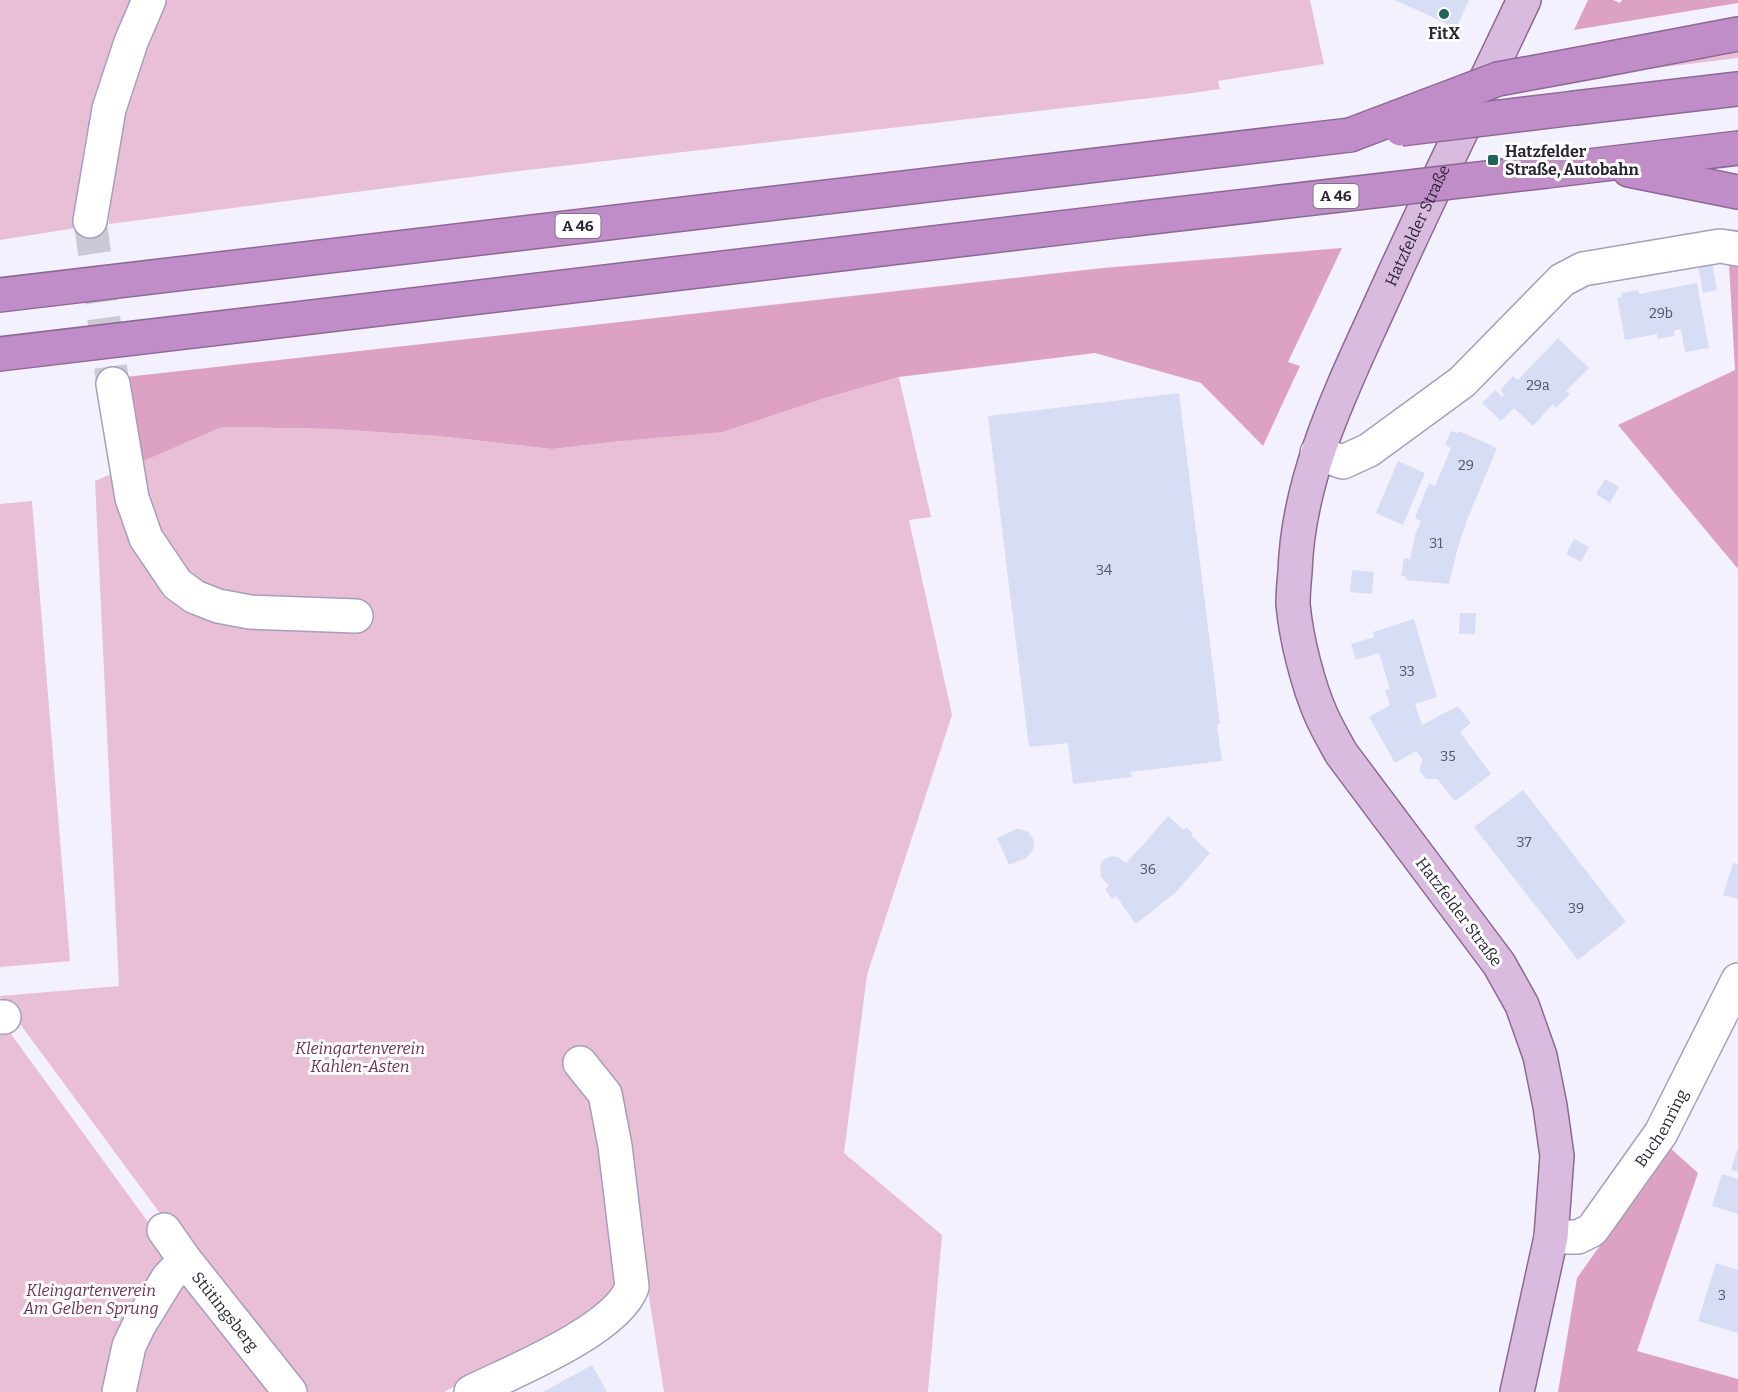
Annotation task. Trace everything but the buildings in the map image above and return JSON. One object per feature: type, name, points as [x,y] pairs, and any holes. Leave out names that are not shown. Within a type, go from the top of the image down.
[{"type":"highway","name":"A 46","points":[[1350,135],[1498,79],[1738,34]]},
{"type":"highway","name":"A 46","points":[[0,296],[1738,89]]},
{"type":"highway","name":"A 46","points":[[0,354],[1738,148]]},
{"type":"highway","points":[[1601,164],[1738,192]]},
{"type":"main road","name":"Hatzfelder Straße","points":[[1517,1392],[1551,1237],[1557,1156],[1540,1056],[1522,1005],[1499,964],[1341,753],[1322,717],[1304,665],[1293,603],[1296,544],[1303,501],[1317,453],[1349,374],[1393,277],[1524,0]]},
{"type":"street","points":[[90,221],[108,109],[131,42],[149,0]]},
{"type":"street","points":[[1317,453],[1343,462],[1368,450],[1462,382],[1562,280],[1583,269],[1720,246],[1738,249]]},
{"type":"street","points":[[113,384],[132,498],[146,538],[177,584],[195,597],[218,606],[239,610],[356,616]]},
{"type":"street","name":"Buchenring","points":[[1551,1237],[1578,1236],[1592,1230],[1661,1133],[1738,980]]},
{"type":"street","points":[[471,1392],[553,1352],[601,1324],[620,1307],[630,1294],[632,1287],[615,1146],[605,1094],[580,1064]]},
{"type":"street","name":"Stütingsberg","points":[[164,1230],[185,1260],[290,1392]]},
{"type":"street","points":[[119,1392],[129,1346],[139,1325],[168,1278],[185,1260]]},
{"type":"green space","points":[[0,0],[1310,0],[1324,64],[1218,81],[1220,89],[1185,94],[510,172],[109,224],[111,156],[76,228],[0,240]]},
{"type":"green space","points":[[1738,49],[1738,58],[1599,75]]},
{"type":"green space","name":"Kleingartenverein Kahlen-Asten","points":[[899,377],[931,517],[909,520],[952,715],[867,975],[844,1153],[942,1235],[928,1392],[664,1392],[644,1265],[598,1311],[444,1392],[299,1392],[179,1239],[0,997],[119,986],[95,481],[222,427],[332,429],[438,436],[552,449],[621,441],[825,398]]},
{"type":"green space","points":[[32,501],[70,961],[0,967],[0,504]]},
{"type":"green space","name":"Kleingartenverein Am Gelben Sprung","points":[[0,1019],[183,1270],[278,1392],[0,1392]]},
{"type":"shaded area","points":[[1588,0],[1613,0],[1620,3],[1622,0],[1738,0],[1738,3],[1574,30]]},
{"type":"shaded area","points":[[1727,229],[1738,230],[1738,569],[1618,425],[1735,370]]},
{"type":"shaded area","points":[[1342,248],[1288,362],[1300,366],[1263,446],[1201,383],[1095,353],[899,377],[825,398],[722,432],[552,449],[438,436],[332,429],[222,427],[134,465],[126,377],[1103,268]]},
{"type":"shaded area","points":[[1668,1146],[1698,1173],[1637,1351],[1738,1379],[1738,1392],[1558,1392],[1577,1278]]},
{"type":"tunnel","points":[[90,221],[113,384]]},
{"type":"place","name":"FitX","points":[[1444,14]]},
{"type":"place","name":"Hatzfelder Straße, Autobahn","points":[[1493,160]]}]
